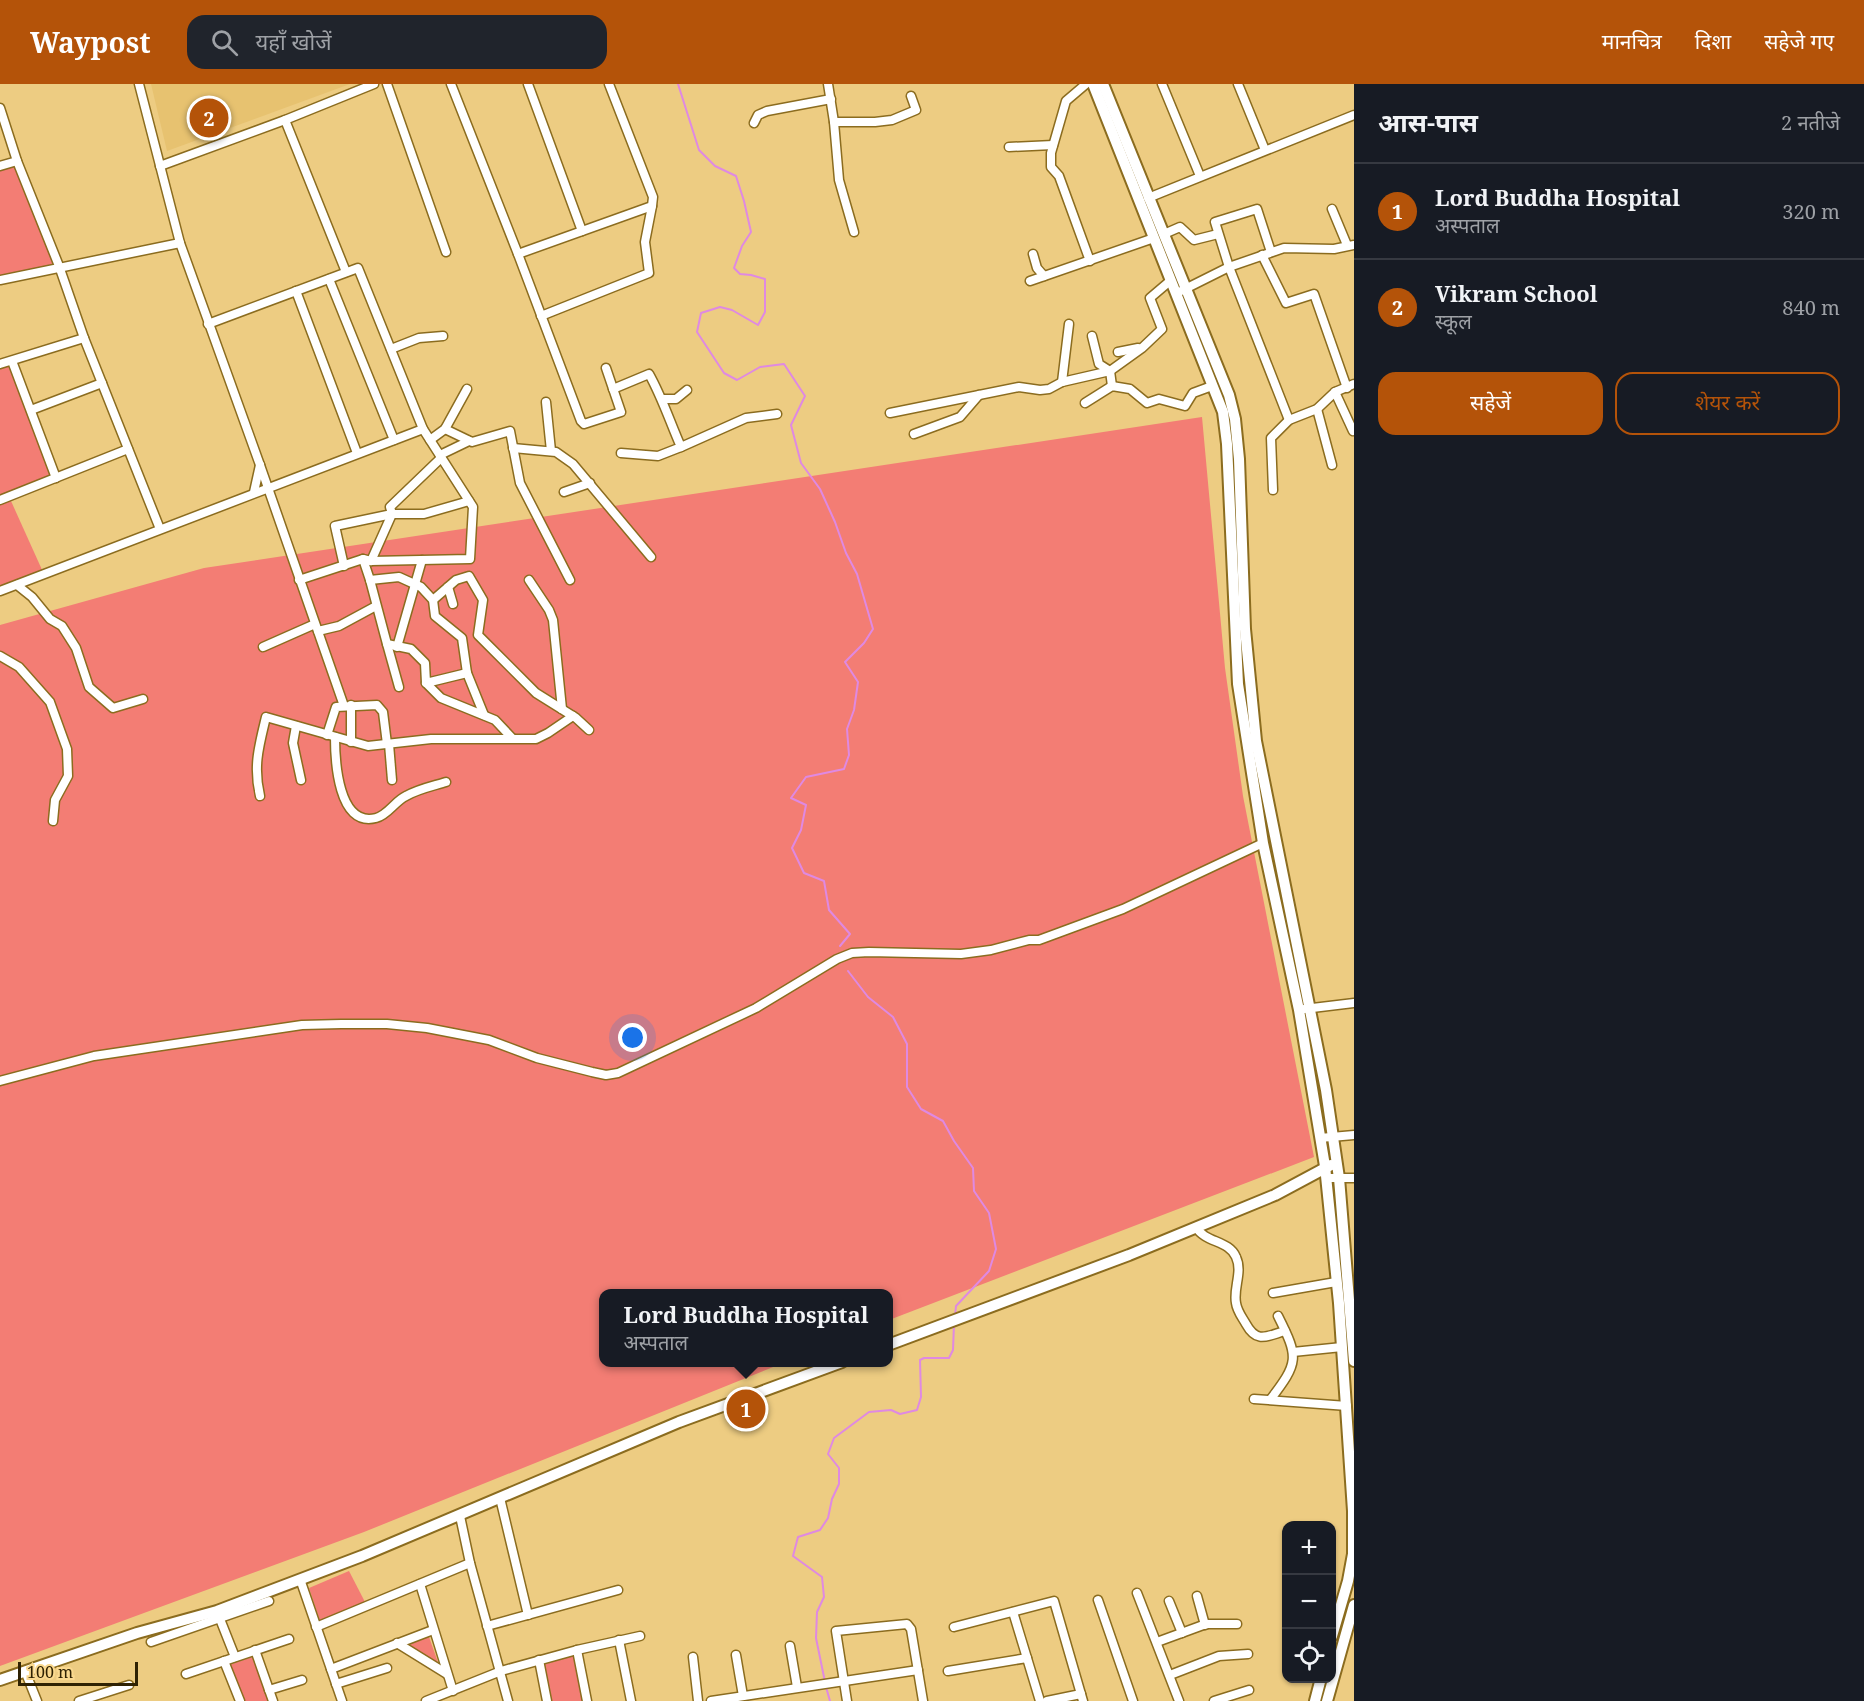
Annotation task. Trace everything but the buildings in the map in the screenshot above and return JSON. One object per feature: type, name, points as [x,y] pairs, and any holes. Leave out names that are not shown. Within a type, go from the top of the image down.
[{"type":"street","points":[[139,84],[180,243],[316,628],[347,706],[351,742]]},
{"type":"street","points":[[160,166],[374,84]]},
{"type":"street","points":[[387,84],[446,252]]},
{"type":"street","points":[[451,84],[580,421],[584,424],[621,412],[606,368]]},
{"type":"street","points":[[528,84],[582,231]]},
{"type":"street","points":[[541,316],[649,273],[645,242],[653,197],[609,84]]},
{"type":"street","points":[[828,84],[839,180],[854,232]]},
{"type":"street","points":[[1086,84],[1066,101],[1051,153],[1051,167],[1059,176],[1090,261]]},
{"type":"street","points":[[1093,84],[1159,236],[1222,412],[1227,444],[1238,684],[1263,843],[1333,1137],[1349,1232],[1354,1361]]},
{"type":"street","points":[[1103,84],[1148,198],[1170,281],[1180,291],[1229,395],[1235,419],[1239,459],[1245,628],[1256,741],[1304,1009],[1326,1172],[1351,1447],[1353,1554],[1348,1581],[1336,1620]]},
{"type":"street","points":[[1162,84],[1200,176]]},
{"type":"street","points":[[1238,84],[1265,150]]},
{"type":"street","points":[[834,122],[892,120],[916,110],[911,96]]},
{"type":"street","points":[[754,123],[758,115],[767,111],[831,99]]},
{"type":"street","points":[[0,108],[17,160],[59,266],[84,338],[160,529]]},
{"type":"street","points":[[1148,198],[1354,115]]},
{"type":"street","points":[[285,120],[346,272]]},
{"type":"street","points":[[1009,147],[1053,145]]},
{"type":"street","points":[[0,166],[17,160]]},
{"type":"street","points":[[518,254],[652,206]]},
{"type":"street","points":[[1273,490],[1271,438],[1289,420],[1317,409],[1335,392],[1350,386],[1314,294],[1286,303],[1266,254],[1257,209],[1215,222],[1229,267],[1289,420]]},
{"type":"street","points":[[1180,291],[1229,267],[1284,248],[1334,249],[1350,245],[1332,209]]},
{"type":"street","points":[[1030,281],[1180,227],[1194,240],[1218,234]]},
{"type":"street","points":[[0,280],[59,266],[180,243]]},
{"type":"street","points":[[1033,254],[1037,268],[1044,276]]},
{"type":"street","points":[[208,324],[358,268],[423,429],[473,507],[469,576],[483,600],[478,635],[536,693],[573,716],[589,730]]},
{"type":"street","points":[[329,279],[394,440]]},
{"type":"street","points":[[890,413],[1019,387],[1049,389],[1062,382],[1110,371],[1142,348],[1162,329],[1150,298],[1170,281]]},
{"type":"street","points":[[296,291],[357,453]]},
{"type":"street","points":[[1062,382],[1069,324]]},
{"type":"street","points":[[391,349],[419,338],[443,336]]},
{"type":"street","points":[[1092,336],[1099,363],[1110,371],[1112,386]]},
{"type":"street","points":[[0,364],[84,338]]},
{"type":"street","points":[[1119,352],[1142,348]]},
{"type":"street","points":[[12,361],[56,478]]},
{"type":"street","points":[[613,389],[649,374],[663,399],[664,408],[681,447]]},
{"type":"street","points":[[31,410],[102,383]]},
{"type":"street","points":[[1085,402],[1112,386],[1130,389],[1147,403],[1159,399],[1185,406],[1193,393],[1212,386]]},
{"type":"street","points":[[430,440],[445,429],[467,389]]},
{"type":"street","points":[[663,399],[676,399],[687,390]]},
{"type":"street","points":[[1335,392],[1353,431]]},
{"type":"street","points":[[914,434],[960,417],[979,395]]},
{"type":"street","points":[[546,402],[551,451]]},
{"type":"street","points":[[1317,409],[1332,465]]},
{"type":"street","points":[[621,453],[658,456],[746,418],[777,414]]},
{"type":"street","points":[[0,591],[423,429]]},
{"type":"street","points":[[445,429],[469,441],[508,430],[520,483],[570,580]]},
{"type":"street","points":[[399,687],[376,606],[367,560],[392,514],[390,507],[441,457],[469,441]]},
{"type":"street","points":[[0,500],[128,448]]},
{"type":"street","points":[[513,448],[551,451],[560,454],[573,464],[651,557]]},
{"type":"street","points":[[254,492],[260,465]]},
{"type":"street","points":[[564,492],[590,483]]},
{"type":"street","points":[[344,566],[335,526],[392,514],[424,514],[469,501]]},
{"type":"street","points":[[299,580],[367,560],[470,559]]},
{"type":"street","points":[[397,648],[422,560]]},
{"type":"street","points":[[433,600],[456,580],[469,576]]},
{"type":"street","points":[[370,580],[399,577],[421,587],[433,600],[435,616],[462,638],[467,673],[484,715]]},
{"type":"street","points":[[529,580],[553,620],[562,709]]},
{"type":"street","points":[[17,585],[32,597],[50,619],[62,626],[76,648],[89,687],[113,708],[143,699]]},
{"type":"street","points":[[448,587],[453,604]]},
{"type":"street","points":[[263,647],[316,628],[339,626],[376,606]]},
{"type":"street","points":[[387,644],[397,648],[411,649],[425,663],[426,683],[441,698],[497,721],[512,738]]},
{"type":"street","points":[[0,656],[19,667],[50,702],[67,749],[68,776],[55,800],[53,821]]},
{"type":"street","points":[[426,683],[467,673]]},
{"type":"street","points":[[392,780],[383,712],[380,706],[335,707],[331,736],[335,766],[343,795],[350,809],[361,818],[375,819],[385,814],[406,795],[446,782]]},
{"type":"street","points":[[260,796],[256,765],[266,717],[368,746],[431,739],[536,739],[573,716]]},
{"type":"street","points":[[296,726],[293,739],[301,780]]},
{"type":"street","points":[[0,1081],[94,1056],[302,1025],[387,1024],[427,1028],[489,1040],[537,1058],[606,1075],[625,1070],[756,1008],[837,959],[852,953],[961,954],[991,950],[1029,939],[1039,940],[1123,909],[1263,843]]},
{"type":"street","points":[[1304,1009],[1354,1003]]},
{"type":"street","points":[[1320,1138],[1354,1136]]},
{"type":"street","points":[[893,1343],[1275,1195],[1326,1172],[1337,1163]]},
{"type":"street","points":[[1326,1172],[1339,1178],[1354,1178]]},
{"type":"street","points":[[1196,1227],[1205,1237],[1226,1246],[1237,1258],[1239,1272],[1236,1302],[1238,1311],[1254,1335],[1259,1338],[1285,1330]]},
{"type":"street","points":[[1274,1293],[1336,1282]]},
{"type":"street","points":[[1270,1400],[1290,1372],[1293,1352],[1278,1316]]},
{"type":"street","points":[[1293,1352],[1342,1347]]},
{"type":"street","points":[[151,1642],[710,1410],[828,1367]]},
{"type":"street","points":[[1254,1399],[1347,1406]]},
{"type":"street","points":[[500,1498],[528,1615]]},
{"type":"street","points":[[460,1515],[470,1563],[508,1701]]},
{"type":"street","points":[[316,1627],[470,1563]]},
{"type":"street","points":[[300,1579],[342,1701]]},
{"type":"street","points":[[420,1584],[453,1691]]},
{"type":"street","points":[[487,1626],[618,1590]]},
{"type":"street","points":[[1137,1593],[1179,1701]]},
{"type":"street","points":[[1197,1596],[1205,1625]]},
{"type":"street","points":[[1098,1600],[1133,1701]]},
{"type":"street","points":[[0,1680],[131,1635],[269,1601]]},
{"type":"street","points":[[954,1626],[1054,1601],[1082,1698],[1047,1701]]},
{"type":"street","points":[[1169,1601],[1182,1633]]},
{"type":"street","points":[[1327,1701],[1351,1623],[1354,1605]]},
{"type":"street","points":[[1013,1612],[1040,1701]]},
{"type":"street","points":[[219,1615],[235,1657]]},
{"type":"street","points":[[847,1701],[839,1682],[836,1631],[907,1624],[911,1629],[922,1701]]},
{"type":"street","points":[[1157,1642],[1205,1625],[1237,1624]]},
{"type":"street","points":[[331,1670],[433,1630]]},
{"type":"street","points":[[426,1701],[501,1671],[577,1650],[640,1636]]},
{"type":"street","points":[[186,1674],[289,1639]]},
{"type":"street","points":[[619,1640],[631,1701]]},
{"type":"street","points":[[397,1643],[447,1674]]},
{"type":"street","points":[[790,1646],[797,1688]]},
{"type":"street","points":[[255,1650],[273,1701]]},
{"type":"street","points":[[577,1650],[587,1701]]},
{"type":"street","points":[[736,1654],[743,1696]]},
{"type":"street","points":[[1170,1675],[1219,1656],[1248,1654]]},
{"type":"street","points":[[693,1658],[698,1701]]},
{"type":"street","points":[[948,1671],[1027,1658]]},
{"type":"street","points":[[224,1660],[240,1701]]},
{"type":"street","points":[[539,1660],[548,1701]]},
{"type":"street","points":[[336,1684],[387,1668]]},
{"type":"street","points":[[711,1701],[918,1670]]},
{"type":"street","points":[[25,1671],[37,1701]]},
{"type":"street","points":[[269,1690],[302,1680]]},
{"type":"street","points":[[1315,1701],[1320,1683]]},
{"type":"street","points":[[78,1701],[129,1685]]},
{"type":"street","points":[[1214,1701],[1249,1690]]},
{"type":"shaded area","points":[[151,84],[350,84],[167,151]]},
{"type":"shaded area","points":[[15,164],[54,265],[0,277],[0,170]]},
{"type":"shaded area","points":[[9,365],[54,475],[0,496],[0,368]]},
{"type":"shaded area","points":[[1202,417],[1225,668],[1243,796],[1314,1157],[893,1318],[893,1289],[599,1289],[599,1367],[773,1367],[364,1532],[0,1666],[0,625],[204,568]]},
{"type":"shaded area","points":[[11,501],[43,572],[0,588],[0,505]]},
{"type":"shaded area","points":[[349,1571],[365,1602],[320,1621],[309,1588]]},
{"type":"shaded area","points":[[428,1634],[440,1668],[403,1644]]},
{"type":"shaded area","points":[[574,1655],[583,1701],[551,1701],[543,1665]]},
{"type":"shaded area","points":[[252,1657],[269,1701],[243,1701],[229,1665]]},
{"type":"waterway","points":[[678,84],[699,150],[715,166],[736,176],[744,201],[751,232],[742,246],[734,268],[740,274],[765,279],[765,312],[758,325],[732,310],[720,307],[701,313],[697,332],[724,373],[737,380],[760,367],[784,364],[805,396],[791,425],[801,463],[820,489],[835,522],[846,553],[857,574],[873,629],[864,643],[845,662],[858,682],[854,710],[847,729],[849,755],[844,769],[806,777],[791,798],[806,805],[801,830],[792,848],[804,873],[824,881],[829,910],[850,934],[840,946]]},
{"type":"waterway","points":[[848,971],[868,997],[893,1017],[907,1044],[907,1087],[921,1109],[943,1121],[973,1168],[974,1191],[989,1213],[996,1249],[989,1271],[956,1306],[955,1316]]},
{"type":"waterway","points":[[825,1682],[816,1638],[817,1612],[824,1597],[822,1577],[793,1556],[798,1537],[820,1530],[828,1518],[832,1499],[839,1484],[839,1468],[828,1454],[834,1438],[869,1412],[891,1410],[900,1414],[917,1410],[921,1397],[920,1360],[949,1358],[953,1350],[954,1324]]},
{"type":"waterway","points":[[826,1687],[830,1701]]},
{"type":"place","name":"Vikram School","points":[[209,118]]},
{"type":"place","name":"Lord Buddha Hospital","points":[[746,1409]]}]
